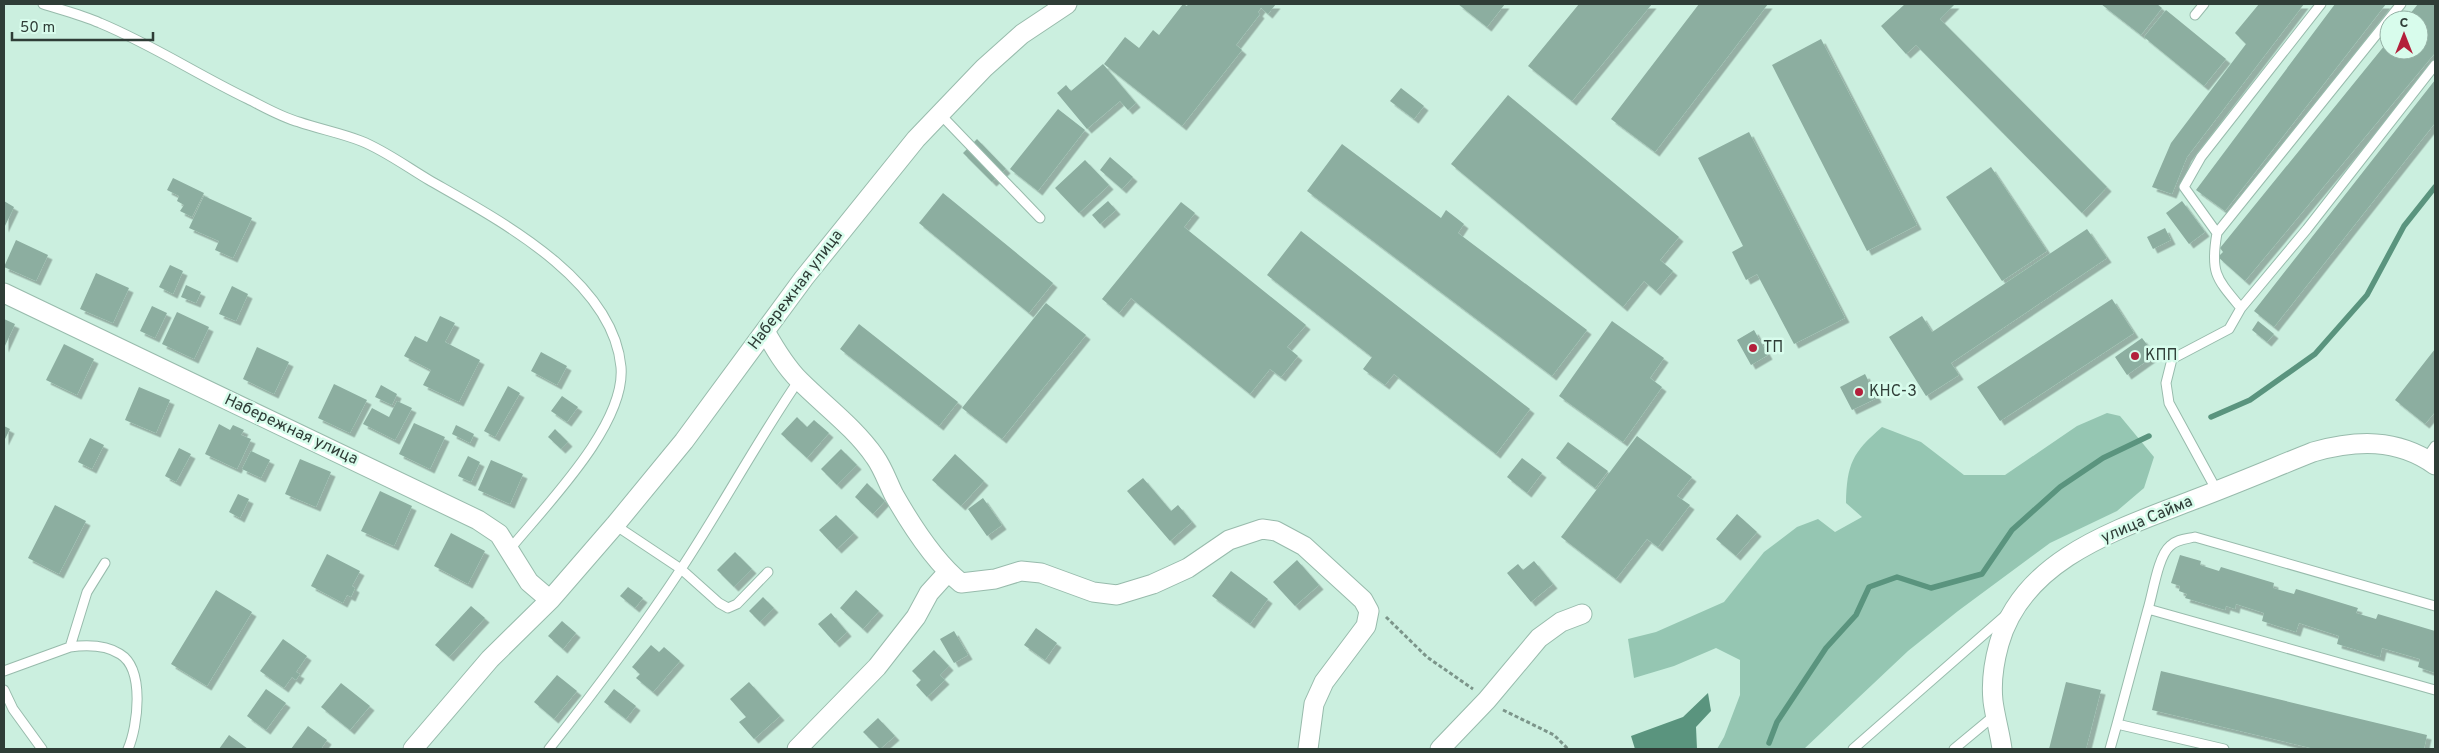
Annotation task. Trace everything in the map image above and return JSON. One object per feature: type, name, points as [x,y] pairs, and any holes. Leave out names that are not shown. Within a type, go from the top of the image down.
[{"type":"street","name":"Набережная улица","points":[[413,749],[490,659],[550,600],[615,525],[684,441],[851,219],[916,139],[984,68],[1022,34],[1067,4]]},
{"type":"street","name":"Набережная улица","points":[[4,293],[478,520],[499,534],[510,548],[528,582],[550,600]]},
{"type":"street","points":[[765,331],[780,357],[799,380],[852,430],[876,458],[896,498],[948,572],[961,582],[995,579],[1021,572],[1041,573],[1093,592],[1117,595],[1153,584],[1188,568],[1229,540],[1262,529],[1276,531],[1304,546],[1363,600],[1368,610],[1366,626],[1324,682],[1314,704],[1308,749]]},
{"type":"street","name":"улица Сайма","points":[[2002,749],[1995,715],[1993,684],[1995,663],[2004,627],[2014,609],[2042,575],[2077,550],[2135,523],[2313,452],[2341,444],[2370,442],[2432,457]]},
{"type":"street","points":[[797,749],[877,667],[916,617],[930,593],[948,572]]},
{"type":"street","points":[[1440,749],[1487,700],[1539,638],[1561,622],[1582,614]]},
{"type":"lane","points":[[43,4],[100,22],[247,99],[296,122],[362,141],[511,229],[559,265],[603,313],[616,343],[621,368],[618,393],[605,425],[581,464],[510,548]]},
{"type":"lane","points":[[2195,15],[2204,4]]},
{"type":"lane","points":[[2217,233],[2184,187],[2201,158],[2321,4]]},
{"type":"lane","points":[[2240,308],[2218,281],[2212,258],[2217,233],[2401,4]]},
{"type":"lane","points":[[2218,491],[2169,403],[2166,383],[2172,359],[2229,329],[2240,308],[2307,229],[2435,65]]},
{"type":"lane","points":[[940,114],[1040,218]]},
{"type":"lane","points":[[549,749],[596,690],[681,569],[772,420],[799,380]]},
{"type":"lane","points":[[615,525],[681,569],[728,608],[737,604],[768,572]]},
{"type":"lane","points":[[2110,749],[2163,555],[2170,546],[2180,540],[2195,537],[2435,606]]},
{"type":"lane","points":[[70,647],[87,592],[105,563]]},
{"type":"lane","points":[[1853,749],[2014,609]]},
{"type":"lane","points":[[2148,609],[2435,690]]},
{"type":"lane","points":[[4,670],[70,647],[88,644],[120,654],[133,669],[138,711],[128,749]]},
{"type":"lane","points":[[4,690],[13,709],[42,749]]},
{"type":"lane","points":[[1954,749],[1995,715]]},
{"type":"lane","points":[[2117,724],[2224,749]]},
{"type":"path","points":[[1368,610],[1380,612],[1427,657],[1487,700],[1514,717],[1554,735],[1568,749]]},
{"type":"shaded area","points":[[2107,413],[2120,416],[2154,457],[2144,488],[2117,511],[2050,543],[1958,611],[1908,651],[1804,749],[1717,749],[1724,737],[1740,695],[1740,660],[1716,648],[1674,666],[1634,678],[1628,639],[1656,632],[1724,602],[1764,552],[1797,527],[1818,519],[1835,532],[1862,517],[1846,503],[1850,469],[1853,460],[1864,444],[1882,427],[1921,442],[1964,475],[2005,475],[2077,426]]},
{"type":"shaded area","points":[[1708,693],[1711,711],[1696,727],[1697,749],[1635,749],[1631,736],[1683,717]]},
{"type":"building","points":[[1183,4],[1187,6],[1188,4],[1276,4],[1268,14],[1261,8],[1258,12],[1260,14],[1236,45],[1242,50],[1182,126],[1104,64],[1125,37],[1139,48],[1153,30],[1159,35]]},
{"type":"building","points":[[1458,4],[1505,4],[1487,27]]},
{"type":"building","points":[[1579,4],[1652,4],[1572,101],[1528,66]]},
{"type":"building","points":[[1699,4],[1768,4],[1655,152],[1611,119]]},
{"type":"building","points":[[1905,4],[1955,4],[1940,19],[2107,187],[2082,213],[1916,45],[1906,54],[1881,26]]},
{"type":"building","points":[[2101,4],[2157,4],[2162,8],[2141,35]]},
{"type":"building","points":[[2259,4],[2304,4],[2187,157],[2172,194],[2152,187],[2171,143],[2246,44],[2235,33]]},
{"type":"building","points":[[2335,4],[2386,4],[2381,10],[2379,10],[2379,13],[2225,211],[2196,190]]},
{"type":"building","points":[[2418,4],[2435,4],[2435,53],[2245,281],[2218,257],[2223,252],[2220,248],[2379,52],[2379,60],[2429,60],[2429,10],[2413,10]]},
{"type":"building","points":[[2166,10],[2226,59],[2204,86],[2144,37]]},
{"type":"building","points":[[1821,39],[1917,225],[1867,251],[1772,65]]},
{"type":"building","points":[[1103,64],[1136,103],[1128,110],[1120,101],[1087,129],[1057,93],[1066,85],[1071,91]]},
{"type":"building","points":[[2435,80],[2435,123],[2274,327],[2254,311]]},
{"type":"building","points":[[1401,88],[1424,106],[1414,119],[1390,101]]},
{"type":"building","points":[[1508,95],[1679,237],[1660,260],[1673,271],[1656,291],[1644,281],[1623,307],[1451,164]]},
{"type":"building","points":[[1058,109],[1085,130],[1038,191],[1010,169]]},
{"type":"building","points":[[1749,132],[1845,318],[1794,344],[1757,274],[1746,280],[1732,252],[1743,246],[1698,158]]},
{"type":"building","points":[[977,139],[1006,169],[992,182],[963,153]]},
{"type":"building","points":[[1342,144],[1441,218],[1446,210],[1464,224],[1458,233],[1587,330],[1552,376],[1307,191]]},
{"type":"building","points":[[1110,157],[1133,177],[1122,189],[1100,170]]},
{"type":"building","points":[[1085,160],[1109,185],[1079,213],[1055,188]]},
{"type":"building","points":[[1991,167],[2047,251],[2002,281],[1946,197]]},
{"type":"building","points":[[173,178],[204,193],[192,217],[180,211],[184,205],[177,201],[179,196],[167,190]]},
{"type":"building","points":[[943,193],[1053,283],[1029,313],[919,223]]},
{"type":"building","points":[[204,196],[252,218],[233,258],[215,250],[219,241],[189,228]]},
{"type":"building","points":[[4,201],[14,207],[4,228]]},
{"type":"building","points":[[1108,201],[1116,210],[1100,224],[1092,215]]},
{"type":"building","points":[[2182,201],[2205,232],[2189,244],[2166,213]]},
{"type":"building","points":[[1181,202],[1195,213],[1184,227],[1306,325],[1287,347],[1298,356],[1281,377],[1270,369],[1250,394],[1131,298],[1119,313],[1102,299]]},
{"type":"building","points":[[2165,228],[2171,240],[2153,249],[2147,237]]},
{"type":"building","points":[[2087,229],[2107,258],[1951,363],[1959,375],[1926,396],[1889,337],[1922,316],[1932,332]]},
{"type":"building","points":[[1301,231],[1530,409],[1496,454],[1394,374],[1385,385],[1363,369],[1372,357],[1267,275]]},
{"type":"building","points":[[16,240],[48,255],[36,281],[4,267]]},
{"type":"building","points":[[170,265],[183,271],[173,294],[159,287]]},
{"type":"building","points":[[96,273],[129,288],[113,323],[80,309]]},
{"type":"building","points":[[186,285],[201,292],[196,303],[181,297]]},
{"type":"building","points":[[232,286],[248,294],[236,321],[219,314]]},
{"type":"building","points":[[2112,299],[2134,333],[2000,421],[1977,387]]},
{"type":"building","points":[[1046,303],[1086,335],[1002,439],[962,408]]},
{"type":"building","points":[[152,306],[167,313],[155,338],[140,331]]},
{"type":"building","points":[[177,312],[209,327],[194,359],[162,344]]},
{"type":"building","points":[[440,316],[455,323],[445,342],[480,360],[459,402],[423,385],[431,370],[404,356],[415,336],[427,342]]},
{"type":"building","points":[[4,319],[15,324],[4,348]]},
{"type":"building","points":[[1612,321],[1664,358],[1650,378],[1662,387],[1623,442],[1559,396]]},
{"type":"building","points":[[2258,321],[2274,334],[2267,342],[2252,330]]},
{"type":"building","points":[[859,324],[958,402],[939,426],[840,349]]},
{"type":"building","name":"ТП","points":[[1754,330],[1768,355],[1751,365],[1737,340]]},
{"type":"building","name":"КПП","points":[[2142,338],[2155,355],[2127,375],[2115,357]]},
{"type":"building","points":[[64,344],[94,359],[77,395],[46,380]]},
{"type":"building","points":[[257,347],[289,362],[274,394],[243,379]]},
{"type":"building","points":[[2435,349],[2435,412],[2425,424],[2395,400]]},
{"type":"building","points":[[541,352],[567,366],[557,385],[531,371]]},
{"type":"building","name":"КНС-3","points":[[1865,374],[1877,398],[1852,410],[1840,387]]},
{"type":"building","points":[[334,384],[367,400],[350,433],[318,418]]},
{"type":"building","points":[[381,385],[397,394],[392,405],[375,397]]},
{"type":"building","points":[[508,386],[520,393],[495,437],[484,431]]},
{"type":"building","points":[[139,387],[170,400],[156,433],[125,420]]},
{"type":"building","points":[[562,396],[578,407],[567,422],[551,411]]},
{"type":"building","points":[[397,401],[412,408],[395,440],[363,424],[372,408],[389,417]]},
{"type":"building","points":[[797,417],[807,427],[814,420],[829,433],[807,458],[781,434]]},
{"type":"building","points":[[414,423],[445,437],[430,469],[399,454]]},
{"type":"building","points":[[219,424],[230,430],[233,425],[244,430],[241,435],[251,439],[237,469],[205,454]]},
{"type":"building","points":[[456,425],[474,434],[470,443],[452,434]]},
{"type":"building","points":[[4,426],[10,429],[4,441]]},
{"type":"building","points":[[555,429],[568,442],[561,449],[548,437]]},
{"type":"building","points":[[1637,436],[1692,477],[1677,496],[1690,505],[1658,547],[1647,539],[1616,579],[1561,537]]},
{"type":"building","points":[[90,438],[104,445],[92,469],[78,462]]},
{"type":"building","points":[[1568,442],[1608,471],[1595,488],[1556,458]]},
{"type":"building","points":[[179,448],[191,454],[176,482],[165,476]]},
{"type":"building","points":[[841,449],[857,465],[837,485],[821,469]]},
{"type":"building","points":[[251,451],[270,460],[261,478],[242,469]]},
{"type":"building","points":[[955,454],[984,481],[961,506],[932,480]]},
{"type":"building","points":[[468,456],[480,462],[471,482],[458,476]]},
{"type":"building","points":[[1522,458],[1542,473],[1527,493],[1507,477]]},
{"type":"building","points":[[300,459],[331,472],[316,507],[285,494]]},
{"type":"building","points":[[491,460],[523,474],[510,504],[478,490]]},
{"type":"building","points":[[1143,478],[1171,511],[1178,505],[1192,522],[1170,541],[1127,491]]},
{"type":"building","points":[[867,483],[885,501],[873,514],[855,497]]},
{"type":"building","points":[[380,491],[412,506],[394,546],[361,531]]},
{"type":"building","points":[[238,494],[249,499],[240,518],[229,512]]},
{"type":"building","points":[[983,498],[1002,525],[987,536],[968,509]]},
{"type":"building","points":[[55,505],[86,521],[59,574],[28,558]]},
{"type":"building","points":[[1737,514],[1757,532],[1736,556],[1716,539]]},
{"type":"building","points":[[836,515],[854,533],[837,549],[819,530]]},
{"type":"building","points":[[451,533],[485,551],[468,584],[434,566]]},
{"type":"building","points":[[735,552],[752,569],[734,587],[717,570]]},
{"type":"building","points":[[327,554],[360,571],[352,586],[355,588],[351,597],[347,595],[343,603],[311,586]]},
{"type":"building","points":[[2180,555],[2201,561],[2200,565],[2219,571],[2221,567],[2274,583],[2273,588],[2294,594],[2296,589],[2358,608],[2356,613],[2376,619],[2378,614],[2435,631],[2435,673],[2418,667],[2420,659],[2382,648],[2380,657],[2337,644],[2339,636],[2299,623],[2296,632],[2262,621],[2264,613],[2236,604],[2235,609],[2226,606],[2225,610],[2185,598],[2187,594],[2179,591],[2180,586],[2171,583]]},
{"type":"building","points":[[1297,560],[1319,585],[1295,606],[1273,582]]},
{"type":"building","points":[[1534,561],[1553,584],[1531,602],[1507,573],[1518,564],[1523,570]]},
{"type":"building","points":[[1231,571],[1268,599],[1250,624],[1212,596]]},
{"type":"building","points":[[628,587],[643,598],[635,608],[620,596]]},
{"type":"building","points":[[216,590],[252,612],[207,686],[171,664]]},
{"type":"building","points":[[856,590],[879,611],[863,629],[840,608]]},
{"type":"building","points":[[763,597],[774,608],[760,622],[749,611]]},
{"type":"building","points":[[471,606],[485,618],[449,657],[435,645]]},
{"type":"building","points":[[831,613],[847,632],[835,643],[818,624]]},
{"type":"building","points":[[562,621],[576,633],[563,649],[548,636]]},
{"type":"building","points":[[1036,628],[1057,643],[1045,660],[1024,645]]},
{"type":"building","points":[[954,631],[968,655],[954,663],[940,639]]},
{"type":"building","points":[[283,639],[307,656],[296,672],[300,674],[296,680],[292,677],[284,688],[260,671]]},
{"type":"building","points":[[651,645],[659,652],[664,647],[680,661],[653,692],[636,678],[640,674],[632,667]]},
{"type":"building","points":[[934,650],[949,666],[940,675],[945,680],[927,697],[916,685],[921,680],[912,671]]},
{"type":"building","points":[[2161,671],[2427,735],[2424,749],[2315,749],[2152,710]]},
{"type":"building","points":[[557,675],[577,691],[554,719],[534,702]]},
{"type":"building","points":[[749,682],[780,716],[754,739],[739,722],[746,717],[730,699]]},
{"type":"building","points":[[2066,682],[2101,690],[2086,749],[2049,749]]},
{"type":"building","points":[[341,683],[370,706],[350,730],[321,707]]},
{"type":"building","points":[[266,689],[286,703],[266,730],[247,716]]},
{"type":"building","points":[[614,689],[636,706],[626,719],[604,702]]},
{"type":"building","points":[[878,718],[895,736],[880,749],[863,732]]},
{"type":"building","points":[[308,726],[327,740],[321,749],[291,749]]},
{"type":"building","points":[[229,735],[248,749],[219,749]]},
{"type":"waterway","points":[[2211,417],[2250,400],[2315,354],[2367,295],[2404,226],[2435,187]]},
{"type":"waterway","points":[[1769,743],[1777,722],[1826,648],[1856,615],[1869,587],[1897,577],[1931,588],[1982,574],[2012,530],[2060,487],[2103,458],[2149,436]]},
{"type":"place","name":"ТП","points":[[1753,348]]},
{"type":"place","name":"КПП","points":[[2135,356]]},
{"type":"place","name":"КНС-3","points":[[1859,392]]}]
